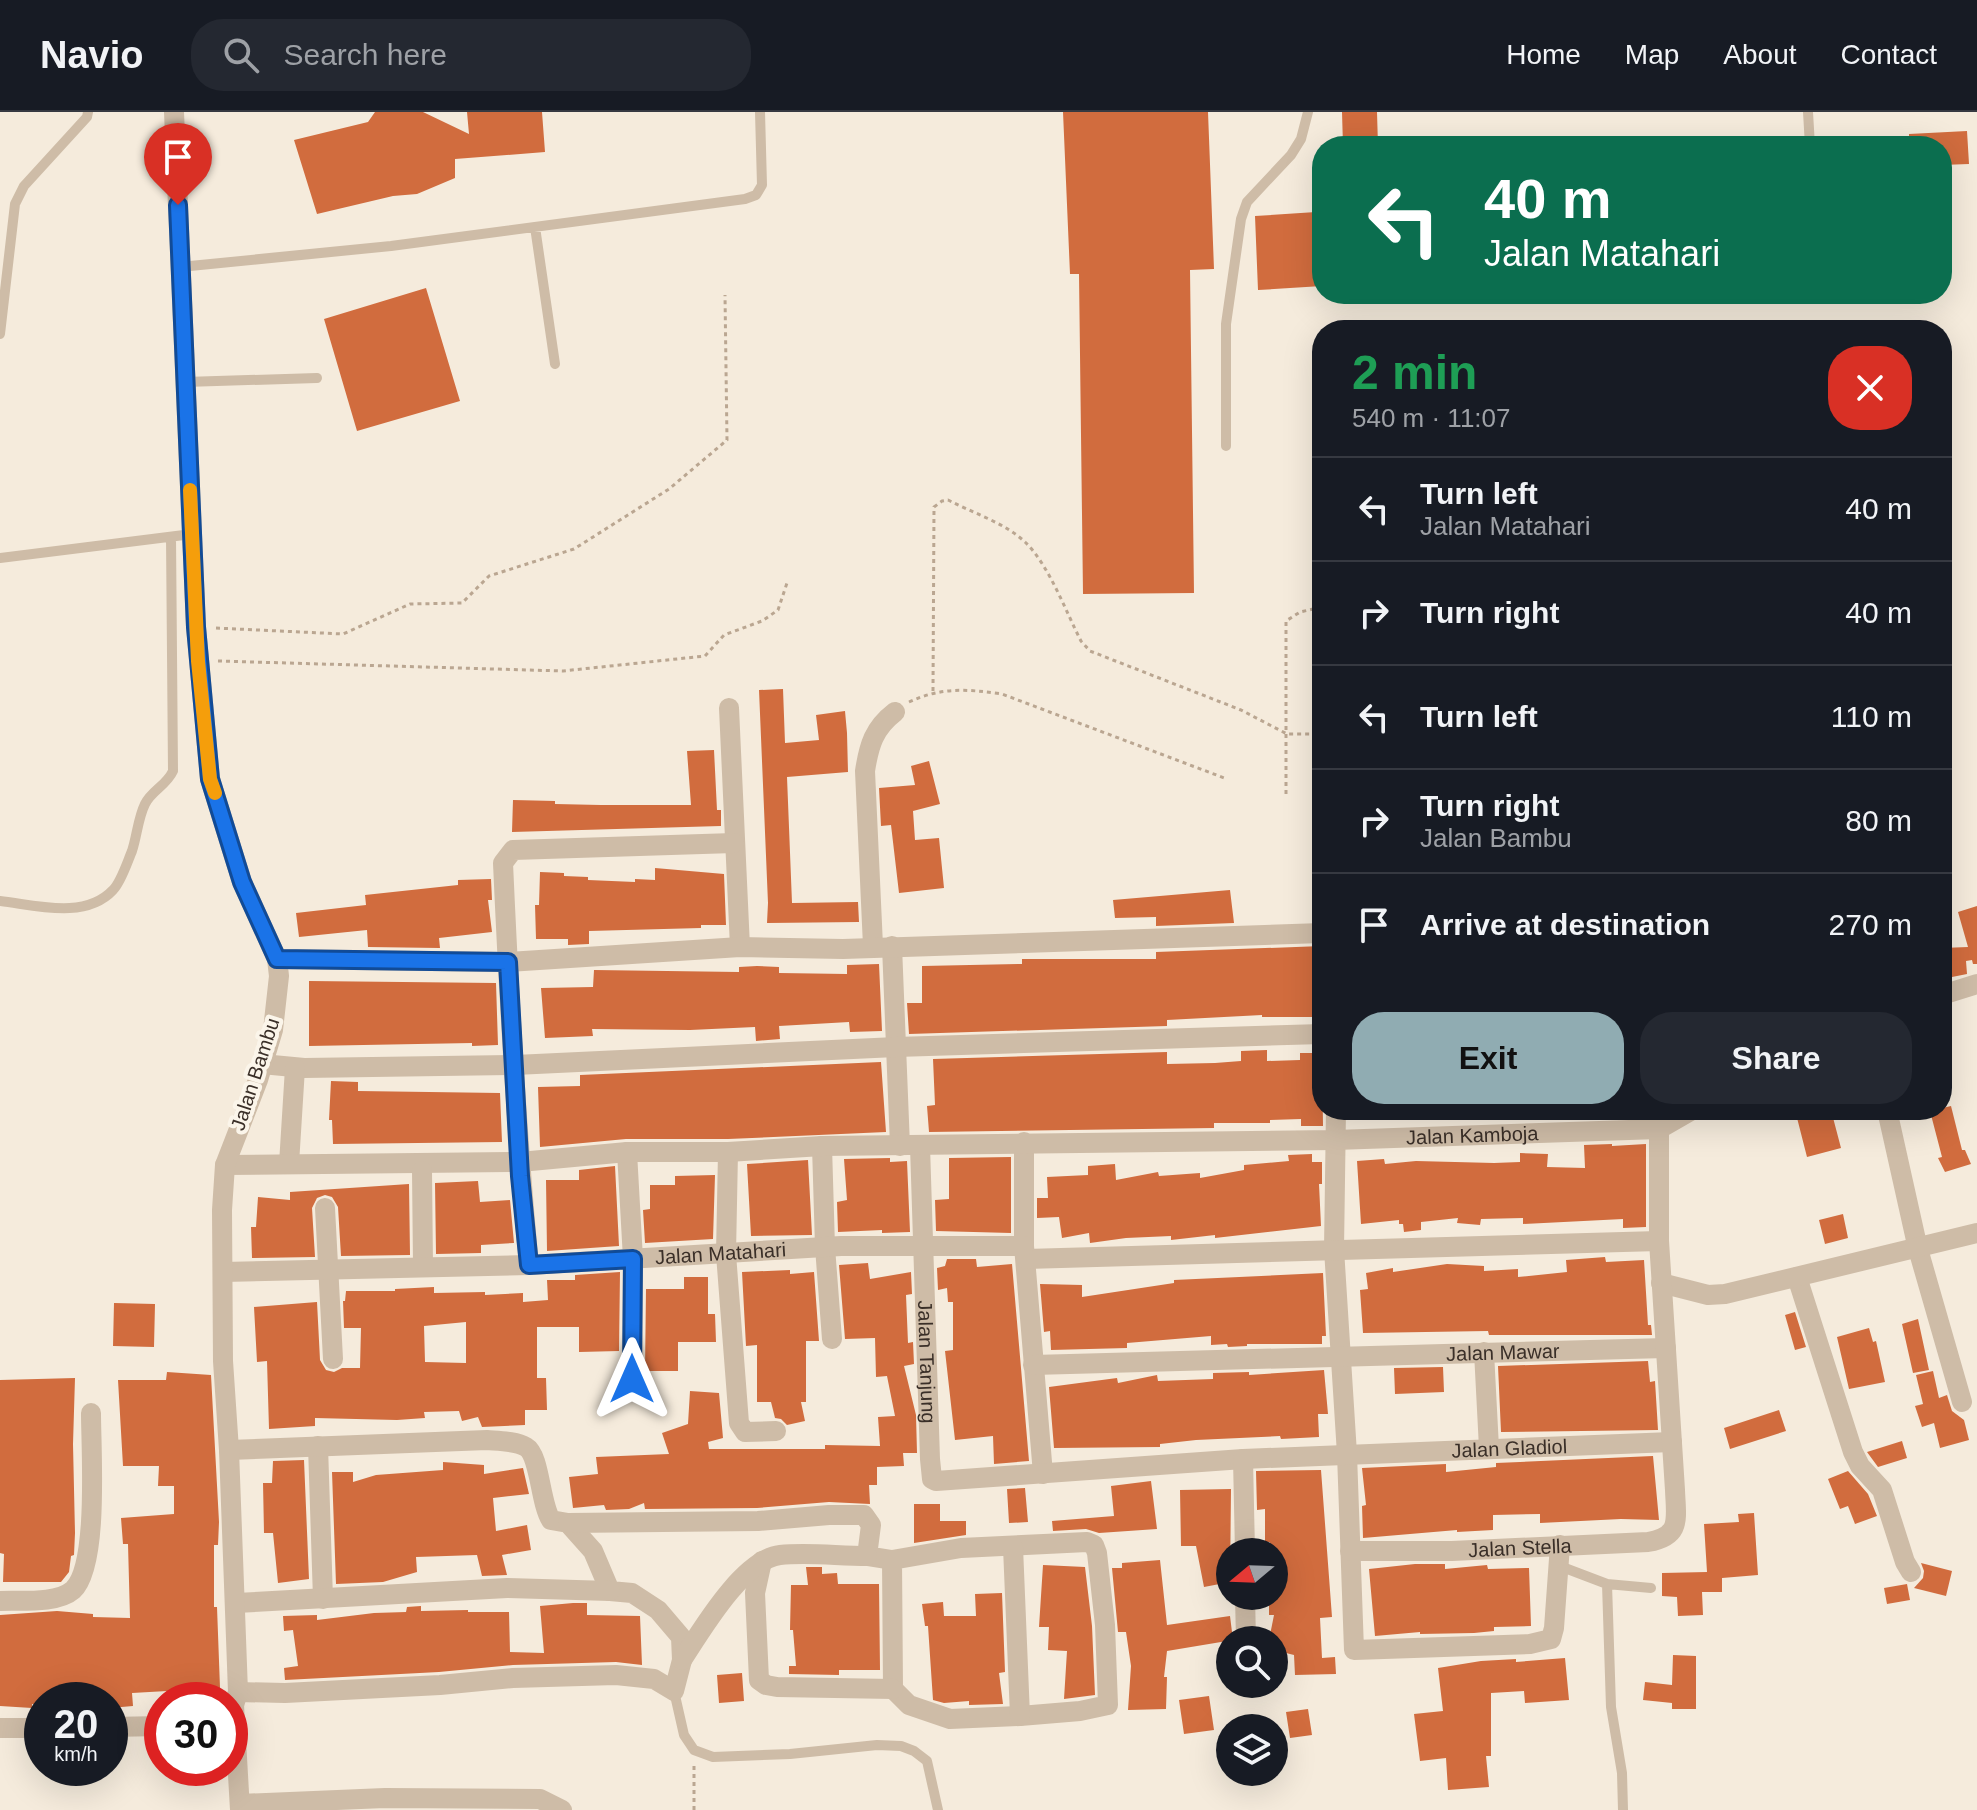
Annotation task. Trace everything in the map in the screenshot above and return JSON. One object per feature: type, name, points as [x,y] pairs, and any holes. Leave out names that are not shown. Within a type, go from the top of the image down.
[{"type":"street","name":"Jalan Bambu","points":[[174,112],[185,382],[181,536],[196,627],[210,779],[242,882],[277,959],[278,1001],[262,1064],[225,1165],[222,1210],[223,1361],[236,1603],[234,1682]]},
{"type":"street","points":[[729,708],[740,947]]},
{"type":"street","name":"Jalan Tanjung","points":[[895,712],[882,722],[870,743],[865,771],[882,946],[923,1246],[932,1479]]},
{"type":"street","points":[[529,1265],[503,863],[513,850],[734,843]]},
{"type":"street","points":[[277,959],[508,962],[740,947],[843,949],[1312,933]]},
{"type":"street","points":[[1952,992],[1977,984]]},
{"type":"street","points":[[262,1064],[295,1068],[515,1065],[896,1047],[1312,1034]]},
{"type":"street","points":[[289,1164],[295,1068]]},
{"type":"street","points":[[1336,1120],[1334,1249],[1347,1454],[1354,1650],[1543,1643],[1551,1639],[1554,1628],[1558,1555]]},
{"type":"street","points":[[1659,1120],[1659,1241],[1672,1442]]},
{"type":"street","name":"Jalan Kamboja","points":[[225,1165],[520,1162],[627,1152],[728,1152],[822,1146],[1335,1140],[1659,1120]]},
{"type":"street","points":[[1889,1120],[1918,1249],[1962,1402]]},
{"type":"street","points":[[1024,1142],[1025,1253],[1043,1474]]},
{"type":"street","points":[[822,1146],[832,1339]]},
{"type":"street","points":[[627,1152],[633,1259],[632,1379]]},
{"type":"street","points":[[728,1152],[726,1254],[739,1423],[745,1432],[776,1431]]},
{"type":"street","points":[[422,1171],[423,1266]]},
{"type":"street","points":[[325,1208],[333,1359]]},
{"type":"street","points":[[1661,1283],[1708,1295],[1725,1294],[1977,1233]]},
{"type":"street","name":"Jalan Matahari","points":[[223,1272],[529,1265],[825,1247],[923,1246],[1025,1253],[1659,1241]]},
{"type":"street","points":[[1797,1277],[1853,1452],[1860,1466],[1882,1490],[1911,1572]]},
{"type":"street","name":"Jalan Mawar","points":[[1033,1365],[1666,1348]]},
{"type":"street","points":[[1484,1352],[1489,1448]]},
{"type":"street","points":[[0,1601],[55,1598],[72,1592],[80,1580],[88,1553],[91,1524],[91,1413]]},
{"type":"street","points":[[229,1450],[487,1440],[523,1445],[535,1458],[545,1511],[551,1520],[568,1523],[758,1521],[864,1515],[871,1525],[867,1556]]},
{"type":"street","name":"Jalan Gladiol","points":[[932,1479],[940,1482],[1243,1459],[1672,1442]]},
{"type":"street","name":"Jalan Stella","points":[[1350,1551],[1558,1555],[1664,1539],[1673,1531],[1676,1519],[1672,1442]]},
{"type":"street","points":[[318,1446],[323,1599]]},
{"type":"street","points":[[1243,1459],[1245,1538]]},
{"type":"street","points":[[568,1523],[593,1551],[610,1591]]},
{"type":"street","points":[[682,1660],[707,1621],[750,1568],[762,1561],[778,1555],[867,1556],[892,1560],[961,1548],[1087,1542],[1094,1545],[1105,1625],[1108,1705],[1080,1711],[950,1719],[909,1705],[893,1689],[766,1685],[759,1680],[755,1593],[762,1561]]},
{"type":"street","points":[[1013,1547],[1020,1716]]},
{"type":"street","points":[[892,1560],[893,1689]]},
{"type":"street","points":[[236,1603],[507,1588],[610,1591],[632,1593],[658,1610],[681,1637],[682,1660],[674,1691],[654,1679],[616,1675],[513,1678],[285,1693],[248,1700]]},
{"type":"street","points":[[0,1728],[24,1728]]},
{"type":"street","name":"Jalan Bambu","points":[[239,1786],[240,1807]]},
{"type":"street","points":[[240,1807],[385,1798],[540,1799],[562,1810]]},
{"type":"lane","points":[[0,334],[15,204],[24,186],[87,117],[88,112]]},
{"type":"lane","points":[[180,267],[391,246],[745,199],[756,195],[762,185],[760,112]]},
{"type":"lane","points":[[1226,446],[1226,324],[1241,219],[1247,202],[1291,155],[1301,139],[1308,112]]},
{"type":"lane","points":[[1808,112],[1809,136]]},
{"type":"lane","points":[[535,227],[555,364]]},
{"type":"lane","points":[[185,382],[317,378]]},
{"type":"lane","points":[[0,558],[181,536],[173,771],[168,781],[151,795],[144,806],[132,851],[115,889],[97,902],[75,908],[0,901]]},
{"type":"lane","points":[[1558,1555],[1607,1584],[1651,1588]]},
{"type":"lane","points":[[1607,1584],[1611,1707],[1622,1773],[1623,1810]]},
{"type":"lane","points":[[674,1691],[684,1735],[694,1750],[713,1757],[790,1754],[877,1745],[901,1746],[927,1761],[938,1810]]},
{"type":"path","points":[[196,627],[343,634],[410,604],[462,603],[489,576],[574,549],[669,489],[727,440],[725,295]]},
{"type":"path","points":[[933,691],[934,507],[948,500],[1010,530],[1027,544],[1041,564],[1081,641],[1090,651],[1241,710],[1287,734],[1312,734]]},
{"type":"path","points":[[198,661],[563,671],[705,656],[724,635],[762,621],[778,610],[788,580]]},
{"type":"path","points":[[1286,794],[1286,621],[1300,612],[1312,609]]},
{"type":"path","points":[[895,712],[933,691],[1002,694],[1227,779]]},
{"type":"path","points":[[694,1750],[694,1810]]},
{"type":"building","points":[[375,112],[423,112],[469,134],[467,112],[542,112],[545,152],[455,159],[455,178],[417,194],[393,196],[317,214],[294,140],[368,122]]},
{"type":"building","points":[[1063,112],[1208,112],[1214,269],[1190,270],[1194,593],[1083,594],[1079,274],[1070,274]]},
{"type":"building","points":[[1342,112],[1377,112],[1378,136],[1343,136]]},
{"type":"building","points":[[1967,131],[1969,164],[1952,165],[1952,136],[1909,134]]},
{"type":"building","points":[[1312,212],[1312,287],[1258,290],[1255,216]]},
{"type":"building","points":[[426,288],[460,401],[357,431],[324,319]]},
{"type":"building","points":[[783,689],[785,743],[819,740],[816,715],[845,711],[847,733],[848,772],[787,777],[792,903],[858,902],[859,922],[767,923],[759,690]]},
{"type":"building","points":[[714,750],[717,810],[721,810],[721,826],[512,832],[513,800],[555,801],[555,804],[691,805],[687,751]]},
{"type":"building","points":[[929,761],[940,804],[913,811],[915,840],[939,838],[944,888],[899,893],[891,825],[881,826],[879,788],[915,785],[911,766]]},
{"type":"building","points":[[655,868],[724,874],[726,925],[589,931],[589,944],[568,945],[568,939],[536,939],[535,905],[539,905],[540,872],[588,877],[588,880],[635,882],[635,879],[655,880]]},
{"type":"building","points":[[491,879],[492,900],[488,900],[492,932],[439,938],[440,948],[368,947],[367,930],[299,937],[296,913],[366,905],[365,895],[458,885],[458,880]]},
{"type":"building","points":[[1230,890],[1234,923],[1156,926],[1156,917],[1115,918],[1113,900]]},
{"type":"building","points":[[1977,906],[1977,964],[1973,964],[1972,960],[1966,961],[1967,974],[1952,977],[1952,948],[1968,947],[1958,912]]},
{"type":"building","points":[[1312,946],[1312,1017],[1262,1015],[1167,1020],[1167,1026],[909,1034],[907,1003],[922,1003],[922,966],[1022,964],[1022,959],[1156,959],[1156,952]]},
{"type":"building","points":[[879,964],[882,1031],[850,1032],[849,1022],[779,1026],[780,1039],[756,1041],[755,1027],[592,1029],[593,1036],[545,1038],[541,988],[593,987],[594,970],[739,972],[739,967],[757,966],[779,967],[779,973],[847,974],[847,965]]},
{"type":"building","points":[[309,981],[496,983],[498,1045],[309,1046]]},
{"type":"building","points":[[1267,1050],[1267,1061],[1300,1060],[1300,1053],[1312,1053],[1312,1120],[1323,1120],[1323,1126],[1301,1126],[1301,1119],[1270,1120],[1270,1123],[1214,1123],[1214,1128],[929,1132],[927,1106],[935,1105],[933,1059],[1167,1052],[1167,1064],[1215,1063],[1241,1061],[1241,1051]]},
{"type":"building","points":[[881,1062],[886,1132],[728,1139],[626,1139],[540,1147],[538,1087],[580,1086],[580,1075]]},
{"type":"building","points":[[331,1081],[358,1082],[358,1091],[500,1093],[502,1142],[333,1144],[332,1120],[329,1120]]},
{"type":"building","points":[[1952,1110],[1962,1150],[1965,1150],[1971,1164],[1945,1172],[1938,1158],[1942,1157],[1932,1120],[1952,1120]]},
{"type":"building","points":[[1798,1120],[1834,1120],[1841,1148],[1807,1157]]},
{"type":"building","points":[[1646,1144],[1646,1227],[1623,1228],[1623,1219],[1523,1224],[1523,1218],[1481,1219],[1480,1225],[1457,1223],[1458,1218],[1421,1222],[1421,1230],[1404,1232],[1399,1220],[1361,1224],[1357,1161],[1384,1159],[1385,1164],[1416,1161],[1520,1162],[1520,1153],[1548,1154],[1547,1167],[1585,1168],[1584,1145]]},
{"type":"building","points":[[1312,1154],[1312,1162],[1322,1162],[1322,1184],[1319,1184],[1321,1226],[1215,1238],[1215,1235],[1171,1240],[1171,1236],[1090,1243],[1089,1233],[1062,1238],[1059,1217],[1037,1218],[1037,1198],[1048,1198],[1047,1177],[1088,1175],[1088,1166],[1115,1164],[1116,1180],[1158,1172],[1159,1176],[1200,1173],[1200,1178],[1244,1170],[1244,1165],[1289,1161],[1288,1155]]},
{"type":"building","points":[[1011,1157],[1011,1233],[936,1231],[935,1200],[949,1199],[949,1158]]},
{"type":"building","points":[[890,1158],[890,1162],[907,1161],[910,1232],[838,1232],[837,1202],[847,1200],[844,1159]]},
{"type":"building","points":[[808,1160],[812,1235],[751,1236],[747,1164]]},
{"type":"building","points":[[615,1166],[619,1246],[547,1251],[546,1180],[579,1180],[579,1170]]},
{"type":"building","points":[[715,1175],[713,1239],[645,1243],[643,1210],[650,1209],[650,1185],[675,1185],[675,1176]]},
{"type":"building","points":[[478,1181],[480,1202],[510,1200],[514,1243],[481,1245],[481,1253],[436,1254],[435,1183]]},
{"type":"building","points":[[409,1184],[410,1255],[341,1256],[338,1207],[332,1197],[325,1195],[317,1198],[312,1208],[315,1257],[252,1258],[251,1227],[256,1227],[258,1197],[290,1200],[290,1192]]},
{"type":"building","points":[[1843,1214],[1848,1238],[1825,1244],[1819,1220]]},
{"type":"building","points":[[1605,1257],[1606,1262],[1644,1260],[1648,1325],[1651,1325],[1652,1335],[1489,1335],[1488,1331],[1363,1333],[1360,1290],[1368,1289],[1366,1273],[1447,1264],[1484,1266],[1484,1271],[1518,1269],[1518,1277],[1567,1272],[1566,1260]]},
{"type":"building","points":[[947,1259],[976,1259],[977,1267],[1012,1264],[1029,1461],[994,1464],[993,1436],[955,1440],[945,1351],[953,1350],[953,1302],[948,1302],[947,1288],[938,1290],[937,1268],[945,1266]]},
{"type":"building","points":[[868,1263],[870,1279],[911,1272],[912,1294],[906,1295],[908,1343],[913,1342],[914,1364],[904,1366],[916,1415],[917,1453],[903,1453],[904,1466],[877,1467],[877,1485],[869,1485],[870,1504],[829,1502],[757,1508],[645,1509],[644,1503],[629,1509],[606,1510],[604,1505],[573,1508],[569,1477],[598,1474],[596,1457],[669,1454],[662,1433],[688,1424],[690,1391],[719,1393],[723,1438],[708,1442],[709,1449],[880,1446],[878,1417],[895,1416],[887,1376],[876,1377],[875,1338],[845,1339],[839,1265]]},
{"type":"building","points":[[790,1270],[790,1274],[814,1272],[819,1341],[806,1341],[806,1402],[801,1402],[805,1421],[787,1425],[775,1418],[771,1402],[757,1402],[757,1345],[746,1346],[742,1272]]},
{"type":"building","points":[[620,1272],[619,1351],[579,1352],[579,1327],[537,1327],[537,1378],[546,1378],[547,1410],[525,1410],[525,1425],[482,1427],[478,1417],[462,1421],[459,1411],[424,1412],[425,1418],[397,1420],[315,1418],[315,1426],[269,1429],[267,1361],[257,1362],[254,1307],[317,1302],[320,1360],[326,1370],[334,1372],[342,1368],[360,1368],[361,1328],[344,1328],[343,1301],[346,1291],[434,1287],[434,1293],[523,1293],[523,1302],[548,1300],[547,1280],[575,1280],[575,1275]],"holes":[[[466,1322],[466,1363],[425,1362],[424,1326]]]},
{"type":"building","points":[[1323,1273],[1326,1336],[1322,1336],[1322,1344],[1228,1347],[1227,1344],[1211,1345],[1211,1336],[1127,1343],[1127,1348],[1051,1350],[1050,1331],[1044,1332],[1040,1284],[1082,1285],[1082,1297],[1174,1283],[1174,1280]]},
{"type":"building","points":[[684,1277],[708,1277],[708,1314],[715,1314],[716,1342],[678,1342],[678,1371],[645,1371],[646,1289],[684,1289]]},
{"type":"building","points":[[114,1303],[155,1304],[154,1347],[113,1346]]},
{"type":"building","points":[[1795,1312],[1806,1347],[1795,1350],[1785,1315]]},
{"type":"building","points":[[1918,1319],[1929,1370],[1913,1373],[1902,1324]]},
{"type":"building","points":[[1869,1328],[1873,1342],[1876,1341],[1885,1382],[1849,1389],[1837,1337]]},
{"type":"building","points":[[1648,1361],[1650,1382],[1655,1381],[1658,1430],[1501,1432],[1498,1366]]},
{"type":"building","points":[[1443,1367],[1444,1392],[1395,1394],[1394,1368]]},
{"type":"building","points":[[1324,1370],[1328,1414],[1318,1414],[1319,1437],[1196,1440],[1160,1444],[1160,1447],[1054,1448],[1049,1387],[1117,1378],[1118,1383],[1157,1375],[1158,1381],[1213,1379],[1213,1373],[1249,1372],[1249,1375]]},
{"type":"building","points":[[1933,1371],[1939,1398],[1947,1395],[1952,1411],[1964,1420],[1969,1440],[1940,1448],[1934,1423],[1922,1427],[1915,1406],[1923,1404],[1916,1375]]},
{"type":"building","points":[[167,1372],[211,1375],[219,1522],[218,1545],[214,1545],[214,1607],[217,1607],[220,1682],[144,1682],[144,1692],[132,1693],[133,1706],[128,1706],[128,1682],[24,1682],[24,1708],[0,1706],[0,1615],[57,1611],[93,1614],[93,1617],[130,1618],[128,1544],[123,1544],[121,1518],[174,1514],[174,1486],[158,1486],[159,1466],[123,1466],[118,1380],[166,1380]]},
{"type":"building","points":[[75,1378],[75,1533],[69,1572],[61,1582],[3,1582],[4,1554],[0,1553],[0,1380]]},
{"type":"building","points":[[1779,1410],[1786,1431],[1730,1449],[1724,1428]]},
{"type":"building","points":[[1902,1441],[1907,1458],[1878,1467],[1867,1452]]},
{"type":"building","points":[[1653,1456],[1659,1520],[1540,1523],[1540,1514],[1493,1515],[1493,1530],[1363,1538],[1362,1506],[1366,1505],[1362,1468],[1446,1464],[1446,1472],[1496,1467],[1496,1463]]},
{"type":"building","points":[[304,1460],[309,1579],[278,1583],[273,1533],[264,1533],[263,1483],[272,1483],[273,1461]]},
{"type":"building","points":[[443,1462],[484,1465],[484,1474],[523,1468],[529,1494],[493,1498],[496,1531],[527,1525],[531,1550],[502,1555],[507,1575],[482,1576],[477,1555],[416,1557],[417,1572],[383,1582],[336,1584],[332,1472],[353,1472],[353,1482],[376,1475],[443,1470]]},
{"type":"building","points":[[1321,1470],[1332,1617],[1320,1618],[1322,1658],[1335,1657],[1336,1674],[1295,1675],[1294,1655],[1288,1654],[1288,1626],[1272,1626],[1274,1615],[1269,1615],[1269,1610],[1288,1610],[1288,1538],[1265,1538],[1265,1509],[1257,1510],[1256,1471]]},
{"type":"building","points":[[1848,1471],[1868,1494],[1877,1516],[1855,1524],[1848,1506],[1840,1509],[1828,1479]]},
{"type":"building","points":[[1151,1481],[1157,1529],[1099,1533],[1086,1529],[1053,1531],[1052,1521],[1114,1516],[1111,1486]]},
{"type":"building","points":[[1025,1488],[1028,1522],[1009,1523],[1007,1489]]},
{"type":"building","points":[[1231,1489],[1230,1538],[1216,1538],[1216,1585],[1204,1587],[1196,1546],[1181,1546],[1180,1490]]},
{"type":"building","points":[[914,1504],[940,1504],[940,1521],[966,1521],[966,1535],[914,1543]]},
{"type":"building","points":[[1754,1513],[1758,1575],[1722,1578],[1722,1592],[1702,1592],[1703,1615],[1678,1616],[1677,1597],[1662,1596],[1662,1573],[1707,1572],[1704,1524],[1739,1522],[1738,1514]]},
{"type":"building","points":[[1160,1560],[1167,1625],[1230,1616],[1231,1626],[1216,1626],[1216,1643],[1167,1651],[1164,1677],[1167,1677],[1166,1709],[1128,1710],[1131,1666],[1126,1632],[1118,1632],[1112,1568],[1122,1568],[1122,1563]]},
{"type":"building","points":[[1921,1563],[1952,1571],[1946,1596],[1914,1588],[1923,1578]]},
{"type":"building","points":[[1445,1564],[1445,1569],[1487,1565],[1488,1569],[1529,1568],[1531,1626],[1494,1627],[1494,1631],[1474,1633],[1420,1632],[1375,1636],[1369,1569]]},
{"type":"building","points":[[1043,1565],[1085,1567],[1095,1695],[1064,1699],[1067,1651],[1048,1650],[1049,1627],[1039,1627]]},
{"type":"building","points":[[806,1567],[822,1567],[822,1574],[837,1573],[838,1584],[879,1584],[880,1670],[839,1670],[839,1675],[789,1674],[789,1666],[796,1666],[793,1630],[790,1630],[791,1585],[808,1585]]},
{"type":"building","points":[[1907,1584],[1910,1600],[1887,1604],[1884,1588]]},
{"type":"building","points":[[1002,1593],[1005,1672],[999,1673],[1003,1704],[969,1705],[969,1701],[944,1703],[933,1700],[928,1626],[925,1626],[922,1604],[943,1602],[944,1616],[976,1616],[975,1594]]},
{"type":"building","points":[[587,1603],[587,1615],[640,1616],[642,1665],[616,1662],[513,1665],[285,1680],[284,1668],[298,1666],[293,1630],[284,1631],[283,1616],[317,1615],[317,1620],[406,1612],[407,1607],[421,1606],[421,1611],[509,1612],[510,1652],[544,1653],[540,1606]]},
{"type":"building","points":[[1673,1655],[1696,1656],[1696,1709],[1672,1709],[1672,1703],[1643,1700],[1645,1682],[1672,1685]]},
{"type":"building","points":[[1565,1658],[1569,1700],[1525,1703],[1524,1691],[1491,1693],[1491,1756],[1486,1756],[1489,1787],[1448,1790],[1446,1758],[1420,1761],[1414,1714],[1443,1711],[1438,1668],[1481,1661]]},
{"type":"building","points":[[742,1673],[744,1701],[719,1703],[717,1675]]},
{"type":"building","points":[[1209,1696],[1214,1730],[1184,1734],[1179,1700]]},
{"type":"building","points":[[1308,1709],[1312,1735],[1290,1738],[1286,1712]]},
{"type":"slow traffic","points":[[190,490],[198,661],[210,779],[215,793]]},
{"type":"route","points":[[178,205],[198,661],[210,779],[242,882],[277,959],[508,962],[520,1176],[529,1265],[633,1259],[632,1379]]}]
